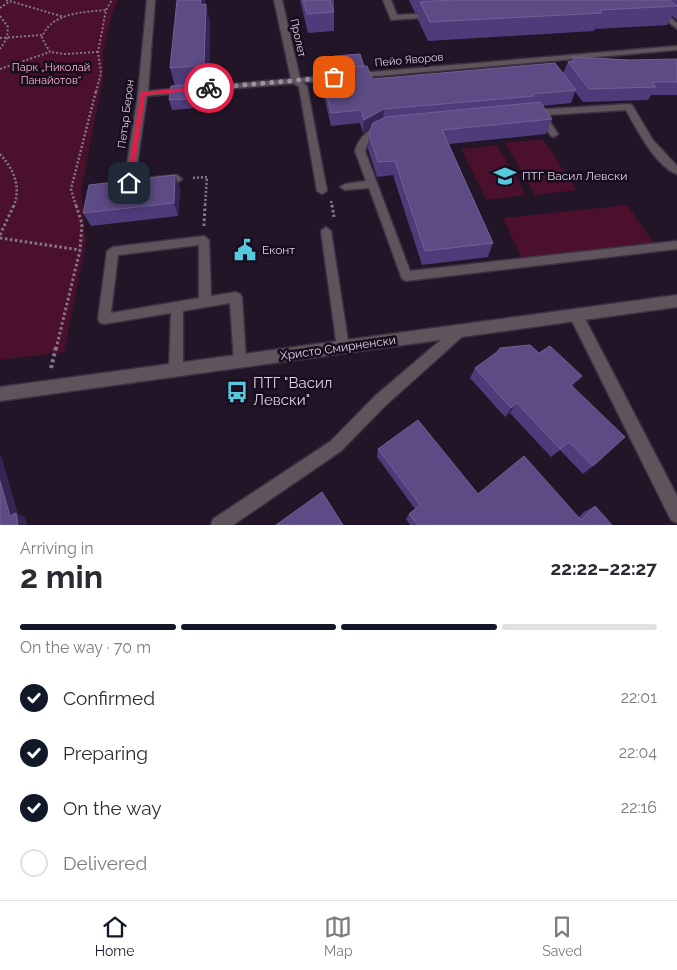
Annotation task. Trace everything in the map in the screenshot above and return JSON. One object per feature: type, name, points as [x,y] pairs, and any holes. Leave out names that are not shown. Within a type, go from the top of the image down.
[{"type":"street","name":"Петър Берон","points":[[151,0],[143,94],[129,183],[177,179]]},
{"type":"street","name":"Пролет","points":[[278,0],[296,81]]},
{"type":"street","points":[[387,0],[394,18],[443,15]]},
{"type":"street","points":[[637,1],[647,0],[677,27]]},
{"type":"street","name":"Пейо Яворов","points":[[143,94],[677,48]]},
{"type":"street","name":"Христо Смирненски","points":[[0,394],[677,301]]},
{"type":"street","points":[[576,315],[677,514]]},
{"type":"lane","points":[[545,59],[551,67]]},
{"type":"lane","points":[[296,81],[303,86],[322,191]]},
{"type":"lane","points":[[520,114],[578,106],[629,107],[659,156],[677,171]]},
{"type":"lane","points":[[540,112],[554,134]]},
{"type":"lane","points":[[393,126],[373,131],[362,142],[360,150],[406,276],[677,245]]},
{"type":"lane","points":[[345,187],[372,184]]},
{"type":"lane","points":[[326,231],[343,347]]},
{"type":"lane","points":[[205,302],[204,240],[113,251],[104,319],[236,297],[240,361]]},
{"type":"lane","points":[[176,370],[177,307]]},
{"type":"lane","points":[[220,525],[336,446],[380,402],[460,331]]},
{"type":"path","points":[[6,0],[65,17]]},
{"type":"path","points":[[46,388],[80,250],[82,224],[71,189],[101,73],[98,52],[106,10],[112,0]]},
{"type":"path","points":[[0,8],[11,1]]},
{"type":"path","points":[[50,52],[44,43],[43,35],[48,27],[78,12],[106,10]]},
{"type":"path","points":[[0,16],[8,27],[7,38],[0,49]]},
{"type":"path","points":[[0,38],[43,35]]},
{"type":"path","points":[[0,70],[50,52],[64,54],[98,52]]},
{"type":"path","points":[[0,154],[12,166],[16,175],[18,192],[0,237],[80,250]]},
{"type":"path","points":[[177,179],[207,176],[204,240]]},
{"type":"path","points":[[331,198],[335,222]]},
{"type":"green space","name":"Парк „Николай Панайотов“","points":[[0,0],[118,0],[112,13],[103,53],[103,79],[81,190],[86,241],[64,352],[0,360]]},
{"type":"green space","points":[[543,139],[577,190],[535,195],[505,143]]},
{"type":"green space","points":[[497,145],[526,195],[486,200],[461,149]]},
{"type":"green space","points":[[627,205],[654,243],[522,258],[503,218]]},
{"type":"building","points":[[177,0],[201,0],[200,5],[206,4],[204,65],[170,68]]},
{"type":"building","points":[[303,0],[330,0],[334,12],[307,14]]},
{"type":"building","points":[[451,0],[669,0],[677,6],[600,10],[602,13],[430,22],[420,2]]},
{"type":"building","points":[[360,54],[364,66],[337,68],[334,56]]},
{"type":"building","points":[[572,57],[630,60],[677,59],[677,82],[652,82],[656,87],[589,89],[568,62],[575,61]]},
{"type":"building","points":[[555,63],[576,90],[533,94],[534,96],[384,109],[364,120],[361,110],[331,113],[324,83],[343,81],[340,68],[367,66],[372,79]]},
{"type":"building","points":[[206,83],[206,98],[169,100],[171,86]]},
{"type":"building","points":[[540,102],[552,119],[442,130],[493,243],[425,251],[395,161],[378,162],[369,134],[373,123],[386,117]]},
{"type":"building","points":[[175,175],[174,203],[83,213],[89,185]]},
{"type":"building","points":[[530,345],[539,353],[550,346],[582,376],[571,385],[625,437],[593,466],[569,442],[560,449],[517,403],[511,408],[475,368],[500,348]]},
{"type":"building","points":[[418,420],[478,494],[524,456],[581,520],[595,506],[612,525],[418,525],[409,514],[420,505],[378,449]]},
{"type":"building","points":[[0,481],[10,516],[16,513],[18,525],[0,525]]},
{"type":"building","points":[[322,492],[343,525],[276,525]]},
{"type":"way so far","points":[[209,88],[334,77]]},
{"type":"place","name":"ПТГ Васил Левски","points":[[505,176]]},
{"type":"place","name":"Еконт","points":[[245,250]]},
{"type":"place","name":"ПТГ \"Васил Левски\"","points":[[237,392]]},
{"type":"route","points":[[129,183],[143,94],[209,88]]}]
